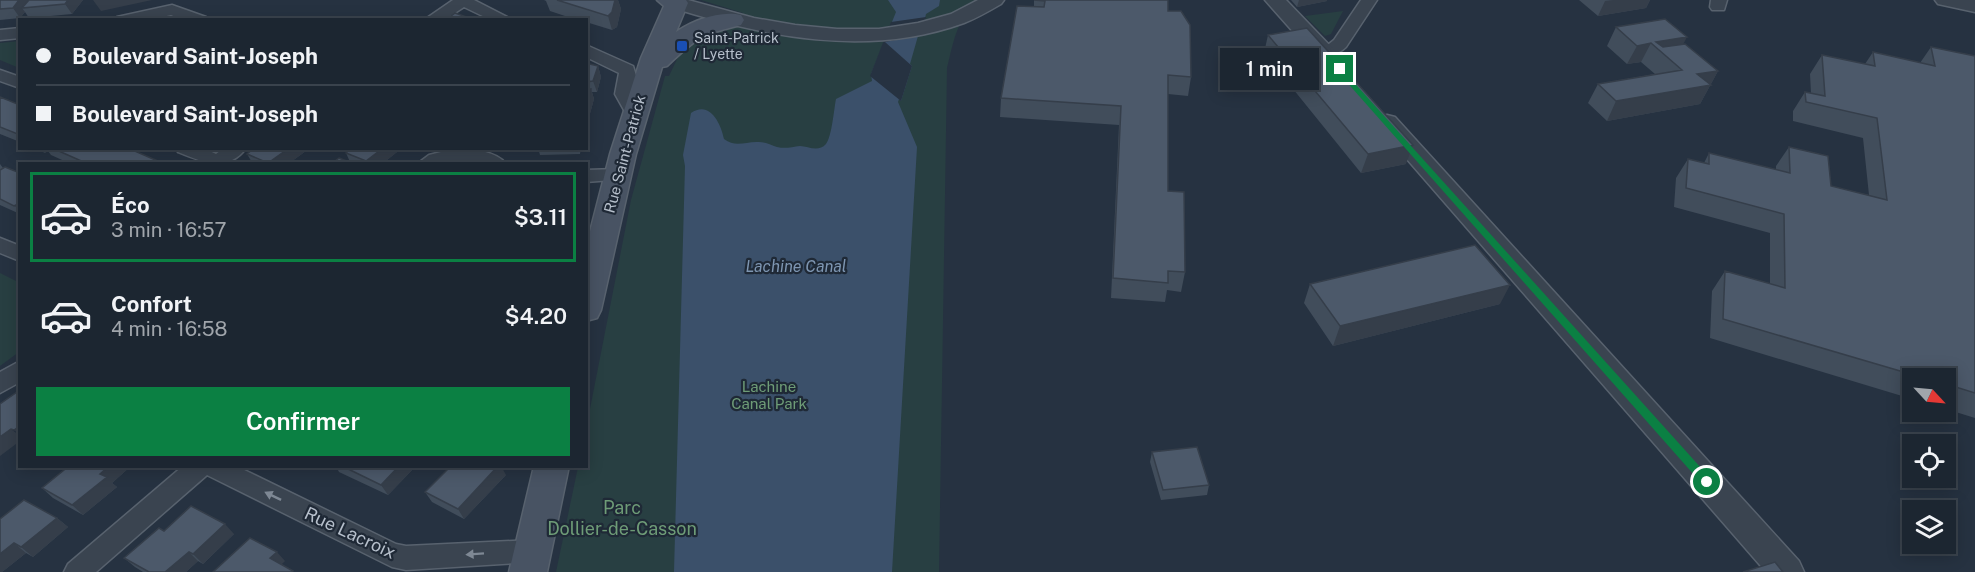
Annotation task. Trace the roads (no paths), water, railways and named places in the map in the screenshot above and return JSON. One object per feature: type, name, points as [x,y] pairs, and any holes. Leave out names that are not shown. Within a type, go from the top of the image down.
[{"type":"main road","name":"Rue Saint-Patrick","points":[[588,302],[618,175],[635,115],[638,69],[674,1]]},
{"type":"main road","points":[[638,69],[687,33],[702,26],[733,20]]},
{"type":"main road","points":[[531,561],[552,468]]},
{"type":"street","points":[[435,18],[462,0],[501,18]]},
{"type":"street","points":[[674,1],[733,20],[772,29],[810,34],[888,33],[924,27],[961,17],[994,0]]},
{"type":"street","points":[[1275,0],[1333,62]]},
{"type":"street","points":[[1333,62],[1335,48],[1369,0]]},
{"type":"street","points":[[1945,0],[1975,6]]},
{"type":"street","points":[[133,18],[172,10],[194,18]]},
{"type":"street","points":[[0,35],[18,33]]},
{"type":"street","points":[[588,51],[638,69]]},
{"type":"street","points":[[0,75],[18,82]]},
{"type":"street","points":[[1373,107],[1787,572]]},
{"type":"street","points":[[189,150],[216,162],[234,150]]},
{"type":"street","points":[[430,162],[444,156],[465,153],[490,162]]},
{"type":"street","points":[[588,176],[618,175]]},
{"type":"street","points":[[0,245],[18,253]]},
{"type":"street","points":[[0,384],[18,371]]},
{"type":"street","points":[[77,572],[199,468]]},
{"type":"street","name":"Rue Lacroix","points":[[216,468],[392,555],[406,558],[531,561]]},
{"type":"water","name":"Lachine Canal","points":[[888,0],[940,0],[939,6],[926,14],[901,101],[899,99],[898,102],[917,147],[892,572],[674,572],[685,166],[683,155],[691,113],[704,109],[714,115],[724,139],[728,142],[741,144],[762,142],[783,148],[800,146],[816,149],[823,147],[830,135],[836,99],[872,81],[871,74],[896,12]]},
{"type":"place","name":"Saint-Patrick / Lyette","points":[[682,46]]},
{"type":"park label","name":"Lachine Canal Park","points":[[769,396]]},
{"type":"park label","name":"Parc Dollier-de-Casson","points":[[622,518]]}]
